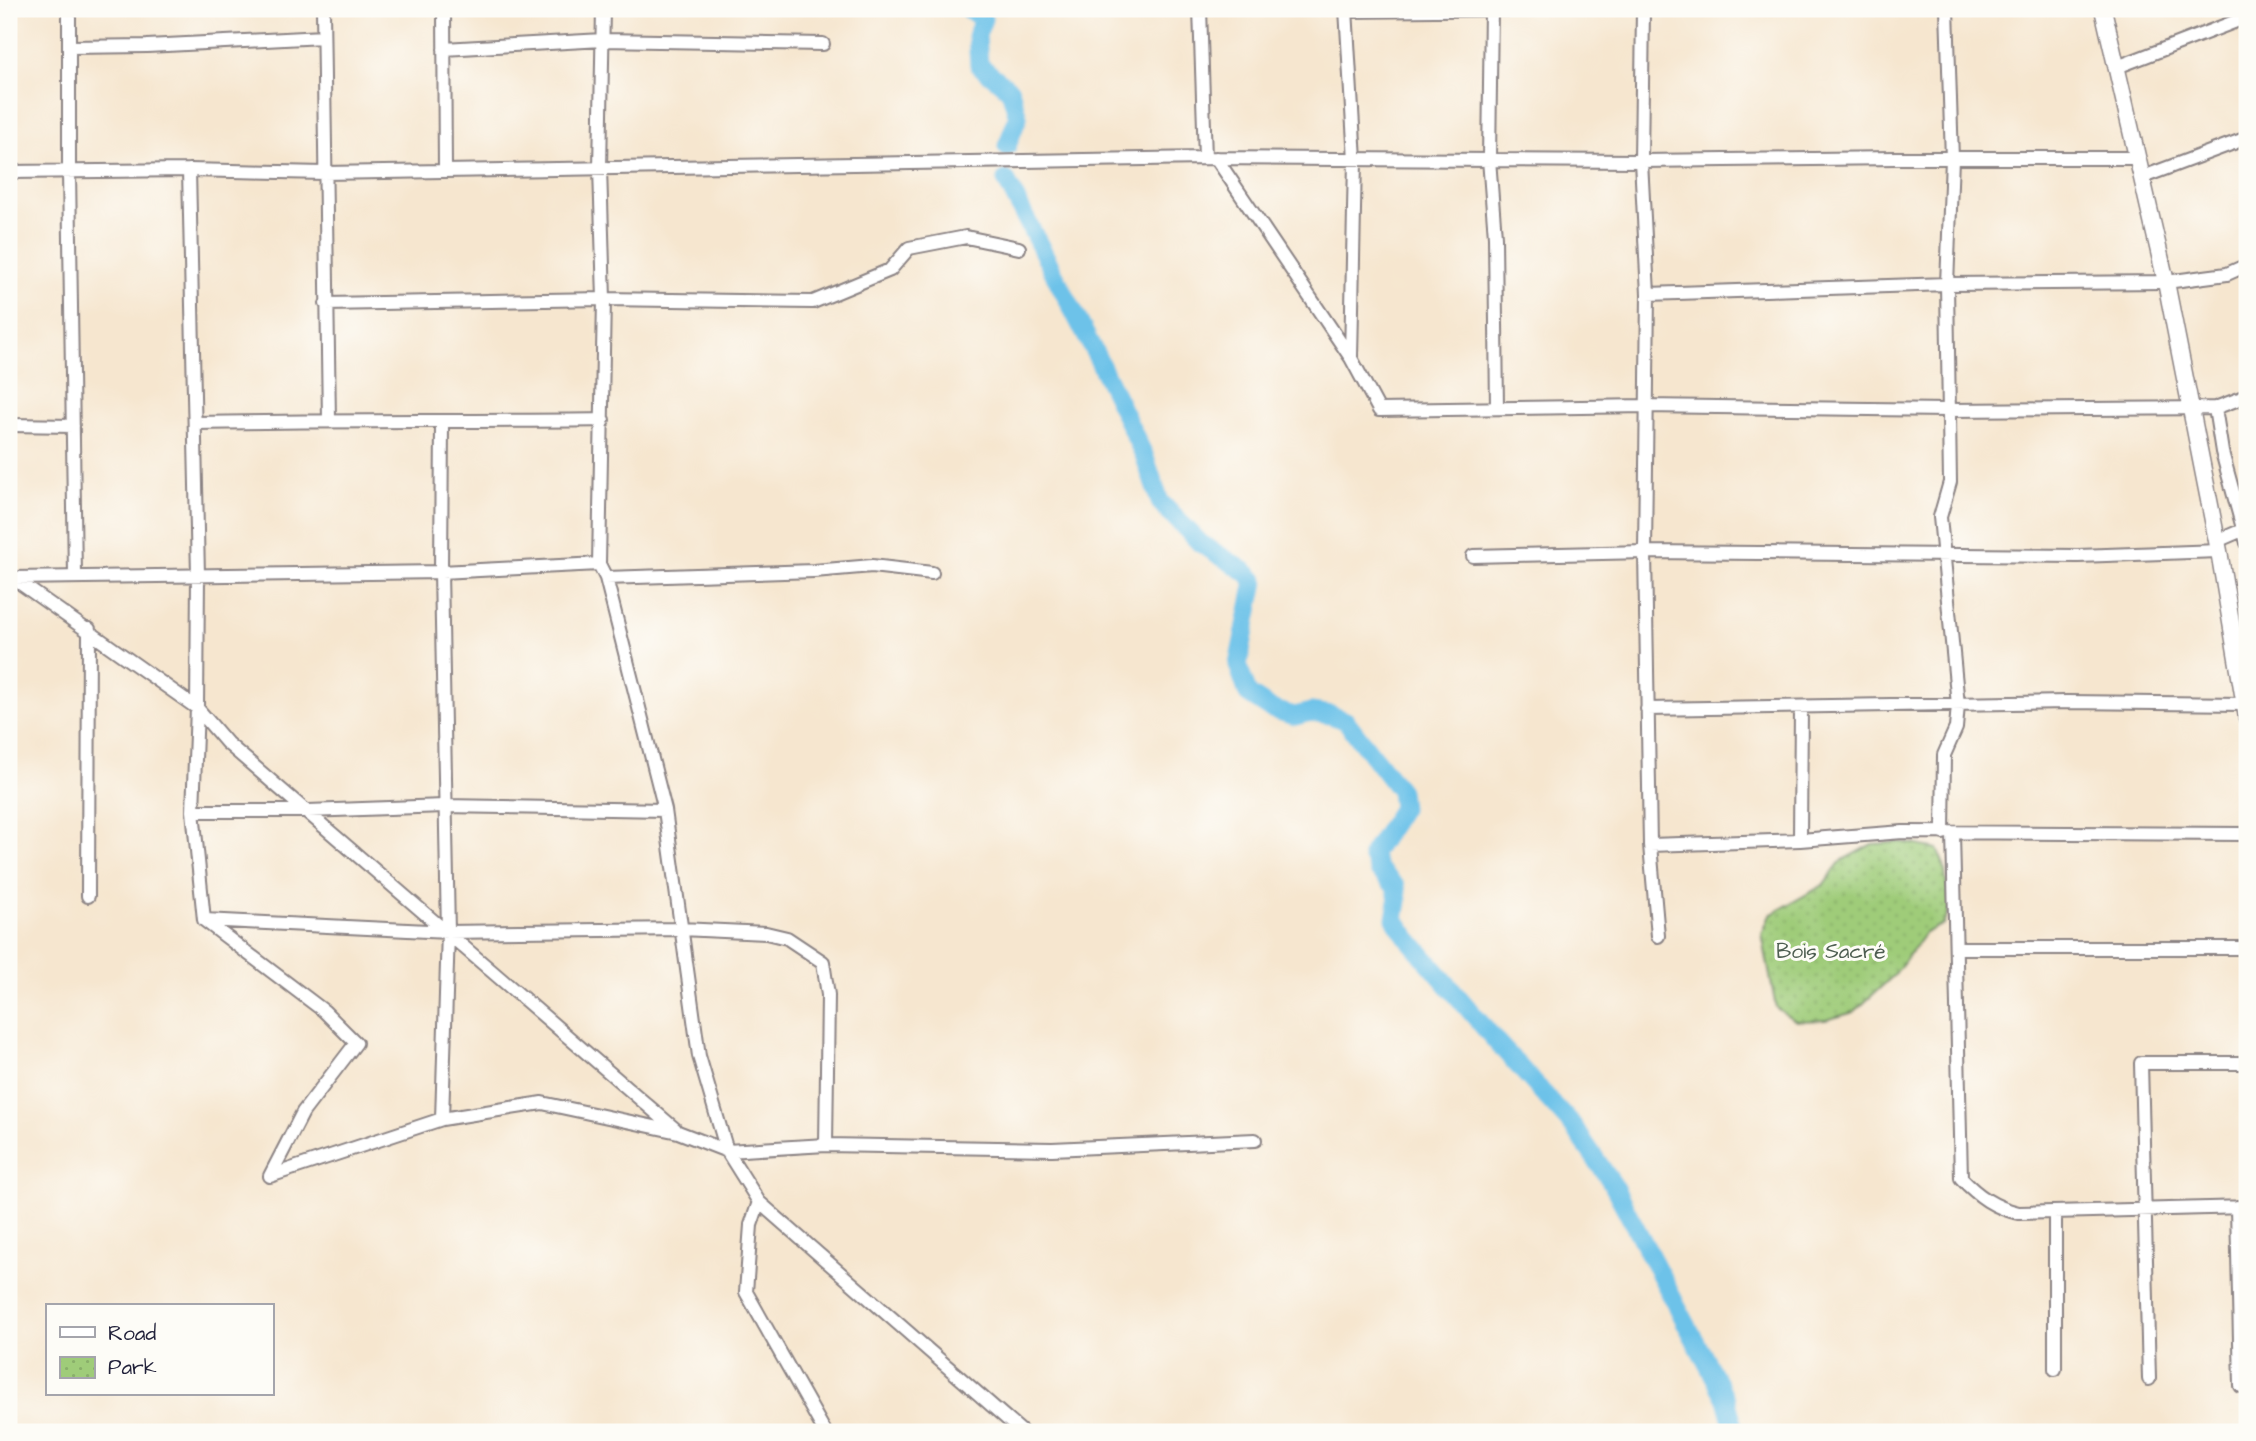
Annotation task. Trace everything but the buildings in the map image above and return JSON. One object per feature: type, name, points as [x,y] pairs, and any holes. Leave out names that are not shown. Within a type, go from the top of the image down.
[{"type":"main road","points":[[2103,9],[2166,282],[2218,546],[2245,711]]},
{"type":"street","points":[[69,9],[75,575]]},
{"type":"street","points":[[323,9],[329,420]]},
{"type":"street","points":[[444,9],[445,170]]},
{"type":"street","points":[[603,9],[600,169],[604,299],[599,564],[606,578],[665,810],[699,1056],[727,1151],[759,1202],[1022,1432]]},
{"type":"street","points":[[1200,9],[1211,158],[1351,358],[1379,410],[1646,406],[1948,410],[2215,408],[2247,396]]},
{"type":"street","points":[[1491,9],[1489,159],[1495,237],[1497,408]]},
{"type":"street","points":[[1351,358],[1355,160],[1346,10],[1522,9]]},
{"type":"street","points":[[1643,9],[1641,161],[1648,294],[1645,552],[1647,709],[1650,845],[1658,936]]},
{"type":"street","points":[[1947,9],[1952,159],[1947,284],[1950,482],[1940,517],[1958,705],[1956,728],[1944,755],[1956,948],[1961,1178],[1974,1192],[2005,1210],[2019,1213],[2242,1207],[2241,1386]]},
{"type":"street","points":[[2117,67],[2247,17]]},
{"type":"street","points":[[69,47],[323,37]]},
{"type":"street","points":[[444,50],[603,40],[823,44]]},
{"type":"street","points":[[2143,177],[2247,138]]},
{"type":"street","points":[[9,172],[189,170],[324,173],[1211,158],[1641,161],[2138,159]]},
{"type":"street","points":[[189,170],[198,575],[193,811],[204,920],[324,1011],[356,1043],[303,1112],[270,1176],[442,1119],[542,1103],[678,1132],[727,1151],[826,1145],[1052,1149],[1255,1140]]},
{"type":"street","points":[[326,304],[604,299],[813,302],[890,270],[909,248],[966,237],[1019,248]]},
{"type":"street","points":[[1648,294],[1947,284],[2166,282],[2227,274],[2247,265]]},
{"type":"street","points":[[2215,408],[2221,452],[2247,543]]},
{"type":"street","points":[[196,423],[603,420]]},
{"type":"street","points":[[442,423],[441,572],[448,932],[442,1119]]},
{"type":"street","points":[[9,425],[73,426]]},
{"type":"street","points":[[1473,556],[1645,552],[2078,556],[2218,546],[2245,529]]},
{"type":"street","points":[[11,578],[75,575],[441,572],[599,564]]},
{"type":"street","points":[[606,578],[814,571],[872,566],[932,573]]},
{"type":"street","points":[[11,578],[89,629],[197,708],[227,743],[678,1132]]},
{"type":"street","points":[[88,896],[89,629]]},
{"type":"street","points":[[1647,709],[2067,702],[2245,711]]},
{"type":"street","points":[[1800,840],[1801,707]]},
{"type":"street","points":[[193,811],[308,811],[444,806],[665,810]]},
{"type":"street","points":[[1650,845],[1800,840],[1903,832],[2247,834]]},
{"type":"street","points":[[204,920],[448,932],[681,929],[766,933],[787,938],[823,962],[828,995],[826,1145]]},
{"type":"street","points":[[1956,948],[2247,948]]},
{"type":"street","points":[[2149,1379],[2141,1063],[2247,1063]]},
{"type":"street","points":[[759,1202],[751,1225],[746,1293],[825,1432]]},
{"type":"street","points":[[2055,1212],[2055,1369]]},
{"type":"green space","name":"Bois Sacré","points":[[1902,842],[1937,849],[1944,865],[1950,908],[1943,924],[1925,933],[1894,975],[1854,1012],[1826,1020],[1796,1021],[1776,1008],[1762,934],[1770,915],[1823,885],[1841,861],[1872,844]]},
{"type":"waterway","points":[[968,9],[983,19],[977,35],[979,65],[1010,90],[1018,117],[1007,146]]},
{"type":"waterway","points":[[1006,180],[1144,455],[1160,502],[1200,543],[1246,572],[1255,581],[1238,665],[1248,694],[1271,709],[1295,716],[1311,712],[1346,721],[1400,791],[1402,808],[1372,855],[1378,869],[1396,887],[1398,901],[1395,919],[1407,937],[1494,1039],[1573,1126],[1612,1183],[1726,1399],[1735,1432]]}]
